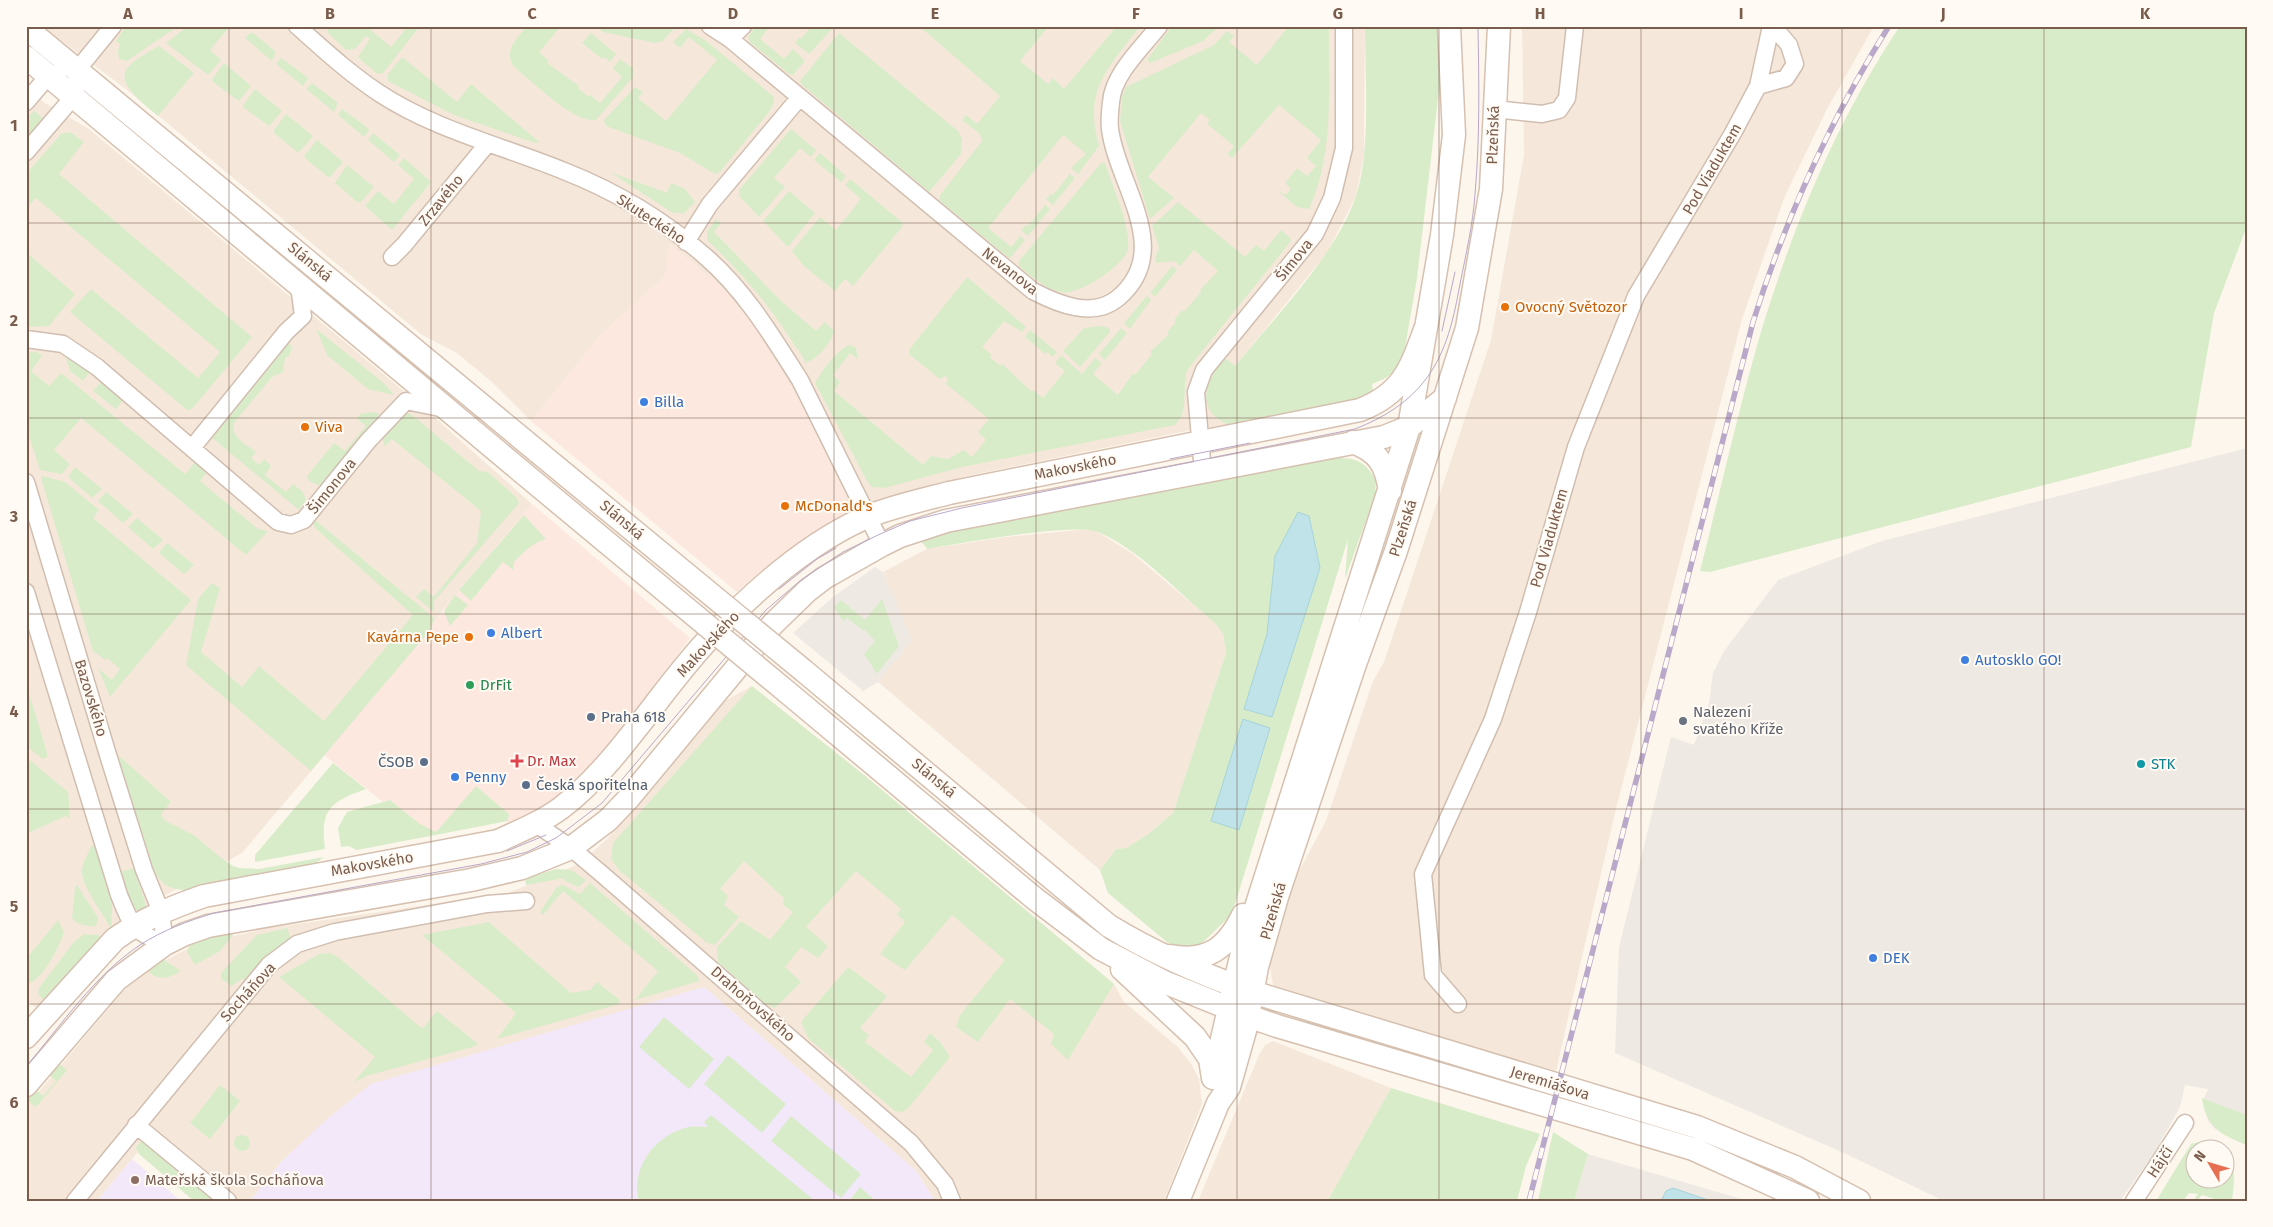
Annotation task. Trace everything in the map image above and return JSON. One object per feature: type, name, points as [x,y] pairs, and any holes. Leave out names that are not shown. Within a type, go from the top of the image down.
[{"type":"main road","name":"Plzeňská","points":[[1178,1201],[1218,1103],[1229,1087],[1238,1012],[1272,856],[1409,427],[1442,235],[1454,136],[1449,26]]},
{"type":"main road","name":"Plzeňská","points":[[1243,989],[1283,878],[1425,462],[1467,328],[1482,251],[1491,189],[1499,26]]},
{"type":"main road","name":"Slánská","points":[[26,28],[78,69],[1109,926],[1157,954],[1243,989]]},
{"type":"main road","name":"Slánská","points":[[26,57],[75,95],[522,472],[1030,895],[1101,949],[1164,982],[1238,1012]]},
{"type":"main road","name":"Makovského","points":[[26,1037],[115,939],[132,927],[161,912],[204,896],[498,841],[536,824],[561,808],[587,785],[705,643],[769,581],[832,534],[868,516],[949,493],[1344,415],[1378,403],[1404,380],[1426,327]]},
{"type":"main road","name":"Makovského","points":[[26,1085],[116,980],[165,944],[184,934],[208,926],[471,880],[522,868],[571,848],[608,820],[628,799],[773,624],[824,578],[882,544],[946,521],[1384,437],[1409,427],[1445,398]]},
{"type":"main road","points":[[1378,403],[1400,416],[1409,427],[1425,462]]},
{"type":"main road","points":[[1353,442],[1370,449],[1378,457],[1387,472],[1390,491]]},
{"type":"main road","points":[[1157,954],[1177,958],[1201,956],[1229,941],[1272,856]]},
{"type":"main road","points":[[1101,949],[1195,1038],[1210,1060],[1213,1078]]},
{"type":"main road","name":"Jeremiášova","points":[[1243,989],[1697,1127],[1795,1167],[1859,1201]]},
{"type":"main road","name":"Plzeňská","points":[[1218,1103],[1213,1078],[1238,1012]]},
{"type":"main road","name":"Jeremiášova","points":[[1238,1012],[1693,1149],[1808,1201]]},
{"type":"street","points":[[26,152],[75,95],[78,69],[113,26]]},
{"type":"street","name":"Skuteckého","points":[[297,26],[379,94],[430,120],[598,186],[648,214],[686,242],[731,281],[765,324],[800,380],[882,544]]},
{"type":"street","name":"Nevanova","points":[[710,26],[730,39],[1032,291],[1069,307],[1096,308],[1115,300],[1130,288],[1140,270],[1144,250],[1138,214],[1116,152],[1110,128],[1111,100],[1120,76],[1159,26]]},
{"type":"street","points":[[730,39],[743,26]]},
{"type":"street","name":"Šímova","points":[[1203,472],[1196,392],[1204,370],[1315,234],[1332,198],[1344,148],[1344,26]]},
{"type":"street","points":[[1494,109],[1542,114],[1559,110],[1567,98],[1575,26]]},
{"type":"street","name":"Pod Viaduktem","points":[[1758,86],[1786,78],[1795,64],[1789,45],[1772,26]]},
{"type":"street","name":"Pod Viaduktem","points":[[1458,1004],[1434,975],[1423,874],[1493,719],[1528,612],[1576,447],[1636,296],[1733,133],[1758,86],[1772,26]]},
{"type":"street","points":[[26,102],[49,75],[78,69]]},
{"type":"street","points":[[686,242],[710,204],[800,98]]},
{"type":"street","name":"Zrzavého","points":[[392,257],[488,143]]},
{"type":"street","points":[[192,448],[286,332],[303,316],[299,285]]},
{"type":"street","name":"Šimonova","points":[[26,339],[63,344],[70,348],[97,367],[278,522],[291,525],[304,520],[368,441],[406,401],[447,409]]},
{"type":"street","name":"Bazovského","points":[[26,482],[144,870],[161,912],[165,944]]},
{"type":"street","name":"Bazovského","points":[[26,592],[119,895],[132,927]]},
{"type":"street","name":"Drahoňovského","points":[[536,824],[571,848],[911,1143],[945,1184],[952,1201]]},
{"type":"street","name":"Socháňova","points":[[74,1201],[269,965],[297,944],[335,932],[469,907],[526,901]]},
{"type":"street","points":[[132,927],[144,935],[165,944]]},
{"type":"street","name":"Hájčí","points":[[2134,1201],[2185,1123]]},
{"type":"street","points":[[136,1125],[228,1201]]},
{"type":"shaded area","points":[[42,26],[1365,26],[1364,154],[1356,196],[1327,253],[1235,366],[1229,425],[1191,430],[967,476],[874,502],[847,514],[845,493],[797,396],[670,244],[666,275],[600,336],[531,421],[492,382],[457,353],[422,335],[131,93]]},
{"type":"shaded area","points":[[1522,26],[1874,26],[1827,109],[1785,196],[1742,319],[1614,817],[1556,1071],[1274,991],[1269,961],[1292,884],[1326,821],[1373,681],[1384,662],[1491,340],[1524,155]]},
{"type":"shaded area","points":[[26,87],[43,102],[89,129],[424,408],[532,504],[445,607],[431,629],[242,853],[117,922],[36,1008],[26,1000]]},
{"type":"shaded area","points":[[669,244],[724,288],[754,326],[797,396],[845,493],[847,514],[767,566],[737,592],[531,421],[600,336],[666,275]]},
{"type":"shaded area","points":[[2247,448],[2247,1145],[2215,1129],[2208,1121],[2203,1100],[2208,1089],[2185,1085],[2180,1107],[2156,1150],[2120,1201],[1944,1201],[1844,1153],[1615,1053],[1619,947],[1671,737],[1694,745],[1709,703],[1713,673],[1724,651],[1778,580],[1882,541]]},
{"type":"shaded area","points":[[532,504],[690,638],[596,762],[552,804],[512,825],[508,821],[508,814],[436,833],[420,824],[390,800],[383,802],[324,755]]},
{"type":"shaded area","points":[[1088,529],[1098,532],[1133,554],[1216,624],[1223,634],[1226,653],[1173,813],[1147,835],[1126,848],[1116,849],[1100,870],[878,682],[912,640],[883,572],[927,549],[1006,537]]},
{"type":"shaded area","points":[[875,567],[883,572],[912,640],[878,682],[863,691],[793,633],[833,597]]},
{"type":"shaded area","points":[[752,686],[864,775],[1114,984],[1124,1002],[1178,1047],[1192,1065],[1199,1079],[1202,1104],[1164,1201],[935,1201],[916,1171],[704,987],[283,1160],[250,1201],[233,1198],[153,1134],[97,1201],[26,1201],[26,1107],[125,989],[154,966],[197,944],[270,928],[508,893],[579,864],[607,839],[639,798],[723,702]]},
{"type":"shaded area","points":[[704,987],[916,1171],[935,1201],[250,1201],[283,1160],[327,1119],[371,1084]]},
{"type":"shaded area","points":[[1273,1041],[1391,1088],[1329,1198],[1325,1201],[1198,1201],[1259,1055],[1265,1045]]},
{"type":"shaded area","points":[[1588,1154],[1748,1201],[1574,1201]]},
{"type":"shaded area","name":"Mateřská škola Socháňova","points":[[132,1159],[181,1201],[97,1201]]},
{"type":"green space","points":[[126,26],[178,26],[127,61],[119,59],[118,51],[120,44],[116,41]]},
{"type":"green space","points":[[188,26],[230,26],[210,50],[221,60],[208,75],[166,43]]},
{"type":"green space","points":[[329,26],[366,26],[391,47],[408,26],[420,26],[383,73],[377,74],[358,57],[370,39],[366,36],[355,49],[346,50],[327,32]]},
{"type":"green space","points":[[527,26],[561,26],[539,52],[549,61],[547,63],[579,86],[578,88],[588,97],[590,95],[600,103],[622,77],[613,68],[620,59],[633,68],[633,77],[596,120],[576,115],[553,100],[514,67],[511,61],[511,50]]},
{"type":"green space","points":[[596,26],[676,26],[663,41],[655,43],[603,32]]},
{"type":"green space","points":[[756,26],[770,26],[760,39],[784,59],[793,49],[805,61],[793,75],[789,74],[750,42],[748,37]]},
{"type":"green space","points":[[812,26],[828,26],[832,29],[809,54],[795,43]]},
{"type":"green space","points":[[919,26],[1049,26],[1020,61],[1048,84],[1053,78],[1064,89],[1117,26],[1140,26],[1102,80],[1094,109],[1099,146],[1078,174],[1071,168],[1086,154],[1063,135],[988,228],[1011,247],[1020,236],[1018,234],[1025,240],[1009,258],[939,200],[940,195],[982,141],[980,134],[962,120],[966,115],[977,124],[1000,96]]},
{"type":"green space","points":[[1172,26],[1219,26],[1203,41],[1150,63],[1147,60]]},
{"type":"green space","points":[[1289,26],[1329,26],[1329,96],[1326,142],[1323,165],[1309,209],[1297,207],[1278,191],[1286,195],[1291,189],[1285,183],[1297,168],[1307,176],[1316,166],[1307,158],[1321,140],[1279,105],[1232,158],[1227,154],[1234,146],[1207,124],[1210,120],[1201,113],[1148,177],[1174,198],[1150,219],[1120,121],[1122,97],[1126,87],[1214,45],[1227,31],[1234,36],[1229,42],[1257,65]]},
{"type":"green space","points":[[1365,26],[1440,26],[1441,73],[1417,278],[1405,348],[1396,369],[1386,378],[1372,384],[1373,392],[1368,397],[1229,425],[1218,419],[1207,403],[1206,394],[1212,376],[1225,358],[1235,366],[1303,285],[1334,241],[1347,218],[1356,196],[1364,158]]},
{"type":"green space","points":[[1900,26],[2247,26],[2247,226],[2214,313],[2191,447],[1710,572],[1700,571],[1754,355],[1789,247],[1838,133],[1857,96]]},
{"type":"green space","points":[[686,29],[706,41],[773,96],[774,102],[769,112],[720,172],[715,174],[680,153],[606,126],[604,120],[635,87],[643,92],[638,98],[666,121],[717,60],[689,37],[680,48],[673,42]]},
{"type":"green space","points":[[250,33],[253,33],[276,52],[272,61],[245,38]]},
{"type":"green space","points":[[591,33],[616,54],[610,62],[604,57],[602,59],[582,43]]},
{"type":"green space","points":[[839,33],[958,131],[962,139],[961,154],[929,192],[801,84],[800,81]]},
{"type":"green space","points":[[159,46],[194,73],[158,116],[133,94],[125,80],[125,73],[136,60]]},
{"type":"green space","points":[[402,57],[457,102],[471,84],[539,142],[535,143],[454,115],[388,81],[388,74]]},
{"type":"green space","points":[[281,58],[307,77],[308,79],[303,86],[276,64]]},
{"type":"green space","points":[[224,63],[251,86],[239,101],[213,82],[212,79]]},
{"type":"green space","points":[[312,83],[338,103],[334,112],[306,89]]},
{"type":"green space","points":[[255,89],[282,111],[269,126],[243,107]]},
{"type":"green space","points":[[342,109],[368,128],[369,130],[364,137],[338,115]]},
{"type":"green space","points":[[34,111],[43,118],[26,138],[26,119]]},
{"type":"green space","points":[[286,114],[313,136],[297,152],[274,133],[274,130]]},
{"type":"green space","points":[[791,129],[816,150],[811,157],[800,148],[774,178],[785,187],[759,217],[739,196],[739,190]]},
{"type":"green space","points":[[70,132],[84,142],[59,174],[252,337],[192,409],[187,410],[70,312],[91,289],[198,378],[220,352],[36,198],[26,208],[26,174],[61,134]]},
{"type":"green space","points":[[373,133],[400,155],[394,162],[368,140]]},
{"type":"green space","points":[[317,140],[343,162],[330,177],[304,156]]},
{"type":"green space","points":[[820,153],[846,176],[841,182],[814,160]]},
{"type":"green space","points":[[404,158],[431,182],[392,230],[365,206],[378,191],[394,204],[414,179],[398,165]]},
{"type":"green space","points":[[1101,163],[1105,163],[1127,229],[1128,249],[1125,256],[1110,271],[1078,290],[1061,292],[1043,285],[1019,266],[1019,261]]},
{"type":"green space","points":[[347,165],[374,187],[361,202],[357,202],[335,183]]},
{"type":"green space","points":[[610,172],[667,193],[671,183],[685,189],[695,202],[684,213],[673,213]]},
{"type":"green space","points":[[1068,172],[1075,178],[1053,205],[1046,199],[1051,194],[1053,195],[1069,175]]},
{"type":"green space","points":[[850,179],[903,223],[902,227],[853,286],[845,279],[835,291],[804,266],[792,251],[820,217],[836,230],[861,199],[845,185]]},
{"type":"green space","points":[[789,191],[815,213],[788,247],[763,221]]},
{"type":"green space","points":[[1178,202],[1245,257],[1256,245],[1264,251],[1281,230],[1291,241],[1187,370],[1184,407],[1175,425],[962,467],[884,488],[872,487],[867,481],[815,383],[835,355],[850,345],[856,348],[858,359],[850,353],[833,375],[840,382],[834,391],[923,465],[931,456],[948,459],[964,450],[972,457],[986,440],[978,432],[989,419],[946,384],[948,378],[945,376],[940,379],[910,355],[909,350],[967,277],[1026,327],[1022,332],[1004,321],[982,347],[992,355],[990,358],[1001,366],[1002,364],[1031,391],[1033,390],[1043,398],[1065,371],[1055,363],[1061,355],[1082,374],[1095,358],[1102,363],[1093,374],[1118,395],[1133,373],[1135,375],[1152,354],[1150,352],[1169,334],[1167,332],[1176,322],[1174,320],[1182,310],[1184,312],[1201,292],[1200,290],[1218,271],[1194,250],[1180,266],[1174,261],[1156,263],[1155,258],[1159,248],[1152,226]]},
{"type":"green space","points":[[1043,203],[1050,209],[1028,236],[1021,230],[1026,225],[1028,226],[1045,205]]},
{"type":"green space","points":[[716,219],[721,223],[714,232],[781,301],[816,331],[825,322],[833,330],[831,340],[824,350],[814,358],[805,363],[800,352],[764,301],[707,240],[707,232]]},
{"type":"green space","points":[[26,252],[75,294],[49,326],[26,327]]},
{"type":"green space","points":[[1172,266],[1177,270],[1155,297],[1150,293]]},
{"type":"green space","points":[[1147,296],[1151,300],[1130,329],[1124,323]]},
{"type":"green space","points":[[1101,326],[1110,328],[1110,332],[1080,367],[1063,351],[1084,328]]},
{"type":"green space","points":[[1121,328],[1127,333],[1105,360],[1099,354]]},
{"type":"green space","points":[[316,329],[385,384],[394,395],[368,389],[327,355]]},
{"type":"green space","points":[[1030,330],[1057,352],[1053,357],[1047,352],[1045,354],[1025,337]]},
{"type":"green space","points":[[287,344],[290,344],[292,348],[289,356],[285,358],[283,372],[272,377],[234,423],[233,428],[240,440],[256,452],[251,458],[259,465],[264,459],[271,466],[265,475],[286,492],[293,484],[303,492],[306,500],[299,510],[211,437]]},
{"type":"green space","points":[[37,352],[42,356],[31,371],[49,386],[61,373],[185,474],[196,461],[208,471],[200,481],[258,529],[268,531],[246,555],[81,418],[54,450],[70,464],[62,474],[40,470],[26,426],[26,353]]},
{"type":"green space","points":[[65,354],[90,372],[83,381],[70,371]]},
{"type":"green space","points":[[101,382],[123,400],[116,409],[93,391]]},
{"type":"green space","points":[[405,412],[412,415],[479,471],[488,472],[517,498],[519,503],[434,601],[434,612],[416,597],[424,589],[434,597],[477,543],[481,511],[392,439],[385,447],[382,437]]},
{"type":"green space","points":[[378,413],[379,416],[321,486],[309,481],[307,476],[334,443],[345,451],[366,426],[357,419],[360,414]]},
{"type":"green space","points":[[1338,458],[1356,460],[1369,469],[1376,480],[1375,495],[1345,579],[1348,539],[1235,904],[1228,918],[1200,945],[1182,947],[1168,943],[1108,893],[1100,870],[1116,849],[1126,848],[1147,835],[1173,813],[1226,653],[1223,634],[1216,624],[1145,561],[1114,540],[1098,532],[1066,530],[1042,532],[927,549],[919,538],[949,528]],"holes":[[[1298,512],[1309,516],[1320,568],[1272,717],[1244,709],[1267,634],[1275,556]]]},
{"type":"green space","points":[[75,467],[102,489],[92,498],[68,477]]},
{"type":"green space","points":[[43,476],[65,482],[99,510],[93,518],[191,600],[110,697],[98,668],[112,680],[120,669],[107,658],[105,660],[93,651],[41,478]]},
{"type":"green space","points":[[106,492],[133,514],[123,523],[98,501]]},
{"type":"green space","points":[[524,515],[546,539],[532,545],[525,551],[514,562],[513,570],[503,562],[471,601],[459,590]]},
{"type":"green space","points":[[137,518],[163,540],[153,549],[128,527]]},
{"type":"green space","points":[[315,520],[434,618],[431,629],[311,771],[186,665],[198,599],[212,583],[220,588],[201,652],[242,687],[259,666],[324,721],[413,615],[315,528],[313,523]]},
{"type":"green space","points":[[167,543],[194,565],[184,574],[159,553]]},
{"type":"green space","points":[[455,595],[468,605],[450,626],[444,611]]},
{"type":"green space","points":[[882,599],[899,646],[877,674],[864,654],[875,641],[865,630],[847,618],[843,621],[834,607],[841,600],[865,620]]},
{"type":"green space","points":[[26,683],[47,753],[47,757],[43,759],[26,746]]},
{"type":"green space","points":[[752,686],[864,775],[1114,984],[1068,1060],[1051,1044],[1054,1034],[1010,999],[978,1042],[956,1027],[960,1015],[1005,960],[952,915],[905,970],[880,954],[905,922],[897,914],[901,909],[856,871],[806,927],[828,946],[818,958],[801,947],[785,967],[801,982],[775,1008],[764,1003],[718,962],[717,947],[741,921],[770,940],[793,912],[783,905],[784,898],[744,861],[720,889],[728,896],[724,905],[739,917],[715,945],[706,942],[620,871],[611,859],[613,843]]},
{"type":"green space","points":[[118,755],[171,802],[161,814],[164,820],[195,836],[231,865],[239,868],[259,869],[324,857],[312,866],[192,890],[179,890],[168,886],[152,868]]},
{"type":"green space","points":[[26,757],[68,792],[70,819],[66,816],[26,834]]},
{"type":"green space","points":[[333,763],[366,789],[344,798],[330,809],[324,825],[325,849],[255,862],[255,855]]},
{"type":"green space","points":[[476,786],[509,814],[508,821],[357,850],[348,846],[341,847],[338,828],[347,812],[390,800],[420,824],[436,832]]},
{"type":"green space","points":[[94,845],[112,904],[111,928],[88,890],[82,874],[85,860],[91,846]]},
{"type":"green space","points":[[134,868],[146,906],[140,912],[137,911],[130,901],[120,872]]},
{"type":"green space","points":[[556,869],[571,870],[586,880],[579,887],[565,881],[564,878],[526,885],[525,879]]},
{"type":"green space","points":[[590,883],[698,976],[699,981],[635,1000],[658,971],[563,891],[543,915],[540,912],[556,888],[563,885],[580,894]]},
{"type":"green space","points":[[77,885],[98,918],[96,926],[80,924],[72,918],[75,887]]},
{"type":"green space","points":[[58,920],[64,932],[58,946],[44,971],[32,982],[26,984],[26,959]]},
{"type":"green space","points":[[489,922],[571,993],[590,990],[597,982],[620,1000],[619,1004],[497,1039],[516,1013],[422,935]]},
{"type":"green space","points":[[287,928],[291,939],[247,982],[242,979],[232,986],[221,979],[221,973],[257,935]]},
{"type":"green space","points":[[236,931],[220,951],[195,965],[187,952],[190,944],[195,940]]},
{"type":"green space","points":[[84,934],[105,936],[75,966],[45,1001],[38,994],[39,988],[74,942]]},
{"type":"green space","points":[[330,953],[338,957],[419,1026],[423,1028],[437,1011],[477,1043],[476,1046],[366,1076],[354,1082],[375,1057],[279,977],[319,954]]},
{"type":"green space","points":[[161,958],[181,971],[162,978],[148,972],[144,967]]},
{"type":"green space","points":[[848,967],[887,996],[860,1028],[869,1035],[865,1042],[911,1077],[933,1050],[924,1042],[930,1033],[941,1043],[950,1057],[903,1112],[895,1111],[808,1038],[801,1022]]},
{"type":"green space","points":[[664,1017],[714,1059],[689,1089],[639,1047]]},
{"type":"green space","points":[[728,1055],[786,1104],[762,1133],[704,1084]]},
{"type":"green space","points":[[57,1062],[67,1070],[36,1107],[26,1100],[35,1089],[43,1096],[56,1081],[48,1074]]},
{"type":"green space","points":[[220,1085],[240,1101],[210,1139],[190,1123]]},
{"type":"green space","points":[[1391,1088],[1540,1134],[1526,1166],[1517,1201],[1325,1201],[1329,1198]]},
{"type":"green space","points":[[2202,1098],[2247,1115],[2247,1145],[2230,1138],[2216,1129],[2204,1108]]},
{"type":"green space","points":[[711,1115],[815,1201],[639,1201],[638,1176],[648,1154],[666,1137],[677,1131],[691,1127],[708,1127],[704,1122]]},
{"type":"green space","points":[[791,1116],[861,1174],[841,1198],[771,1141]]},
{"type":"green space","points":[[1553,1132],[1588,1154],[1574,1201],[1538,1201]]},
{"type":"green space","points":[[239,1135],[245,1135],[250,1140],[248,1149],[239,1151],[234,1146],[234,1140]]},
{"type":"green space","points":[[141,1141],[152,1144],[220,1201],[194,1201],[139,1154],[136,1148]]},
{"type":"green space","points":[[2186,1152],[2186,1190],[2233,1190],[2232,1201],[2221,1201],[2202,1195],[2197,1201],[2193,1201],[2198,1194],[2189,1193],[2183,1201],[2156,1201]]},
{"type":"green space","points":[[860,1187],[876,1201],[849,1201]]},
{"type":"water","points":[[1298,512],[1309,516],[1320,568],[1272,717],[1244,709],[1267,634],[1275,556]]},
{"type":"water","points":[[1243,719],[1270,728],[1239,830],[1211,821]]},
{"type":"water","points":[[1673,1188],[1711,1201],[1661,1201],[1666,1191]]},
{"type":"tram line","points":[[26,1067],[79,1002],[108,971],[140,945],[176,926],[214,913],[481,864],[527,852],[556,838],[602,803],[766,610],[801,580],[843,552],[878,535],[910,521],[962,508],[1355,429],[1394,409],[1419,388],[1433,368],[1449,333],[1455,309],[1471,228],[1477,173],[1478,26]]},
{"type":"tram line","points":[[1442,331],[1455,272]]},
{"type":"tram line","points":[[1170,459],[1250,443]]},
{"type":"tram line","points":[[779,589],[817,559],[836,548]]},
{"type":"tram line","points":[[507,851],[546,835]]},
{"type":"railway","points":[[1529,1201],[1753,322],[1780,245],[1811,170],[1848,97],[1889,26]]},
{"type":"place","name":"Ovocný Světozor","points":[[1505,307]]},
{"type":"place","name":"Billa","points":[[644,402]]},
{"type":"place","name":"Viva","points":[[305,427]]},
{"type":"place","name":"McDonald's","points":[[785,506]]},
{"type":"place","name":"Albert","points":[[491,633]]},
{"type":"place","name":"Kavárna Pepe","points":[[469,637]]},
{"type":"place","name":"Autosklo GO!","points":[[1965,660]]},
{"type":"place","name":"DrFit","points":[[470,685]]},
{"type":"place","name":"Praha 618","points":[[591,717]]},
{"type":"place","name":"Nalezení svatého Kříže","points":[[1683,721]]},
{"type":"place","name":"Dr. Max","points":[[517,761]]},
{"type":"place","name":"ČSOB","points":[[424,762]]},
{"type":"place","name":"STK","points":[[2141,764]]},
{"type":"place","name":"Penny","points":[[455,777]]},
{"type":"place","name":"Česká spořitelna","points":[[526,785]]},
{"type":"place","name":"DEK","points":[[1873,958]]},
{"type":"place","name":"Mateřská škola Socháňova","points":[[135,1180]]}]
